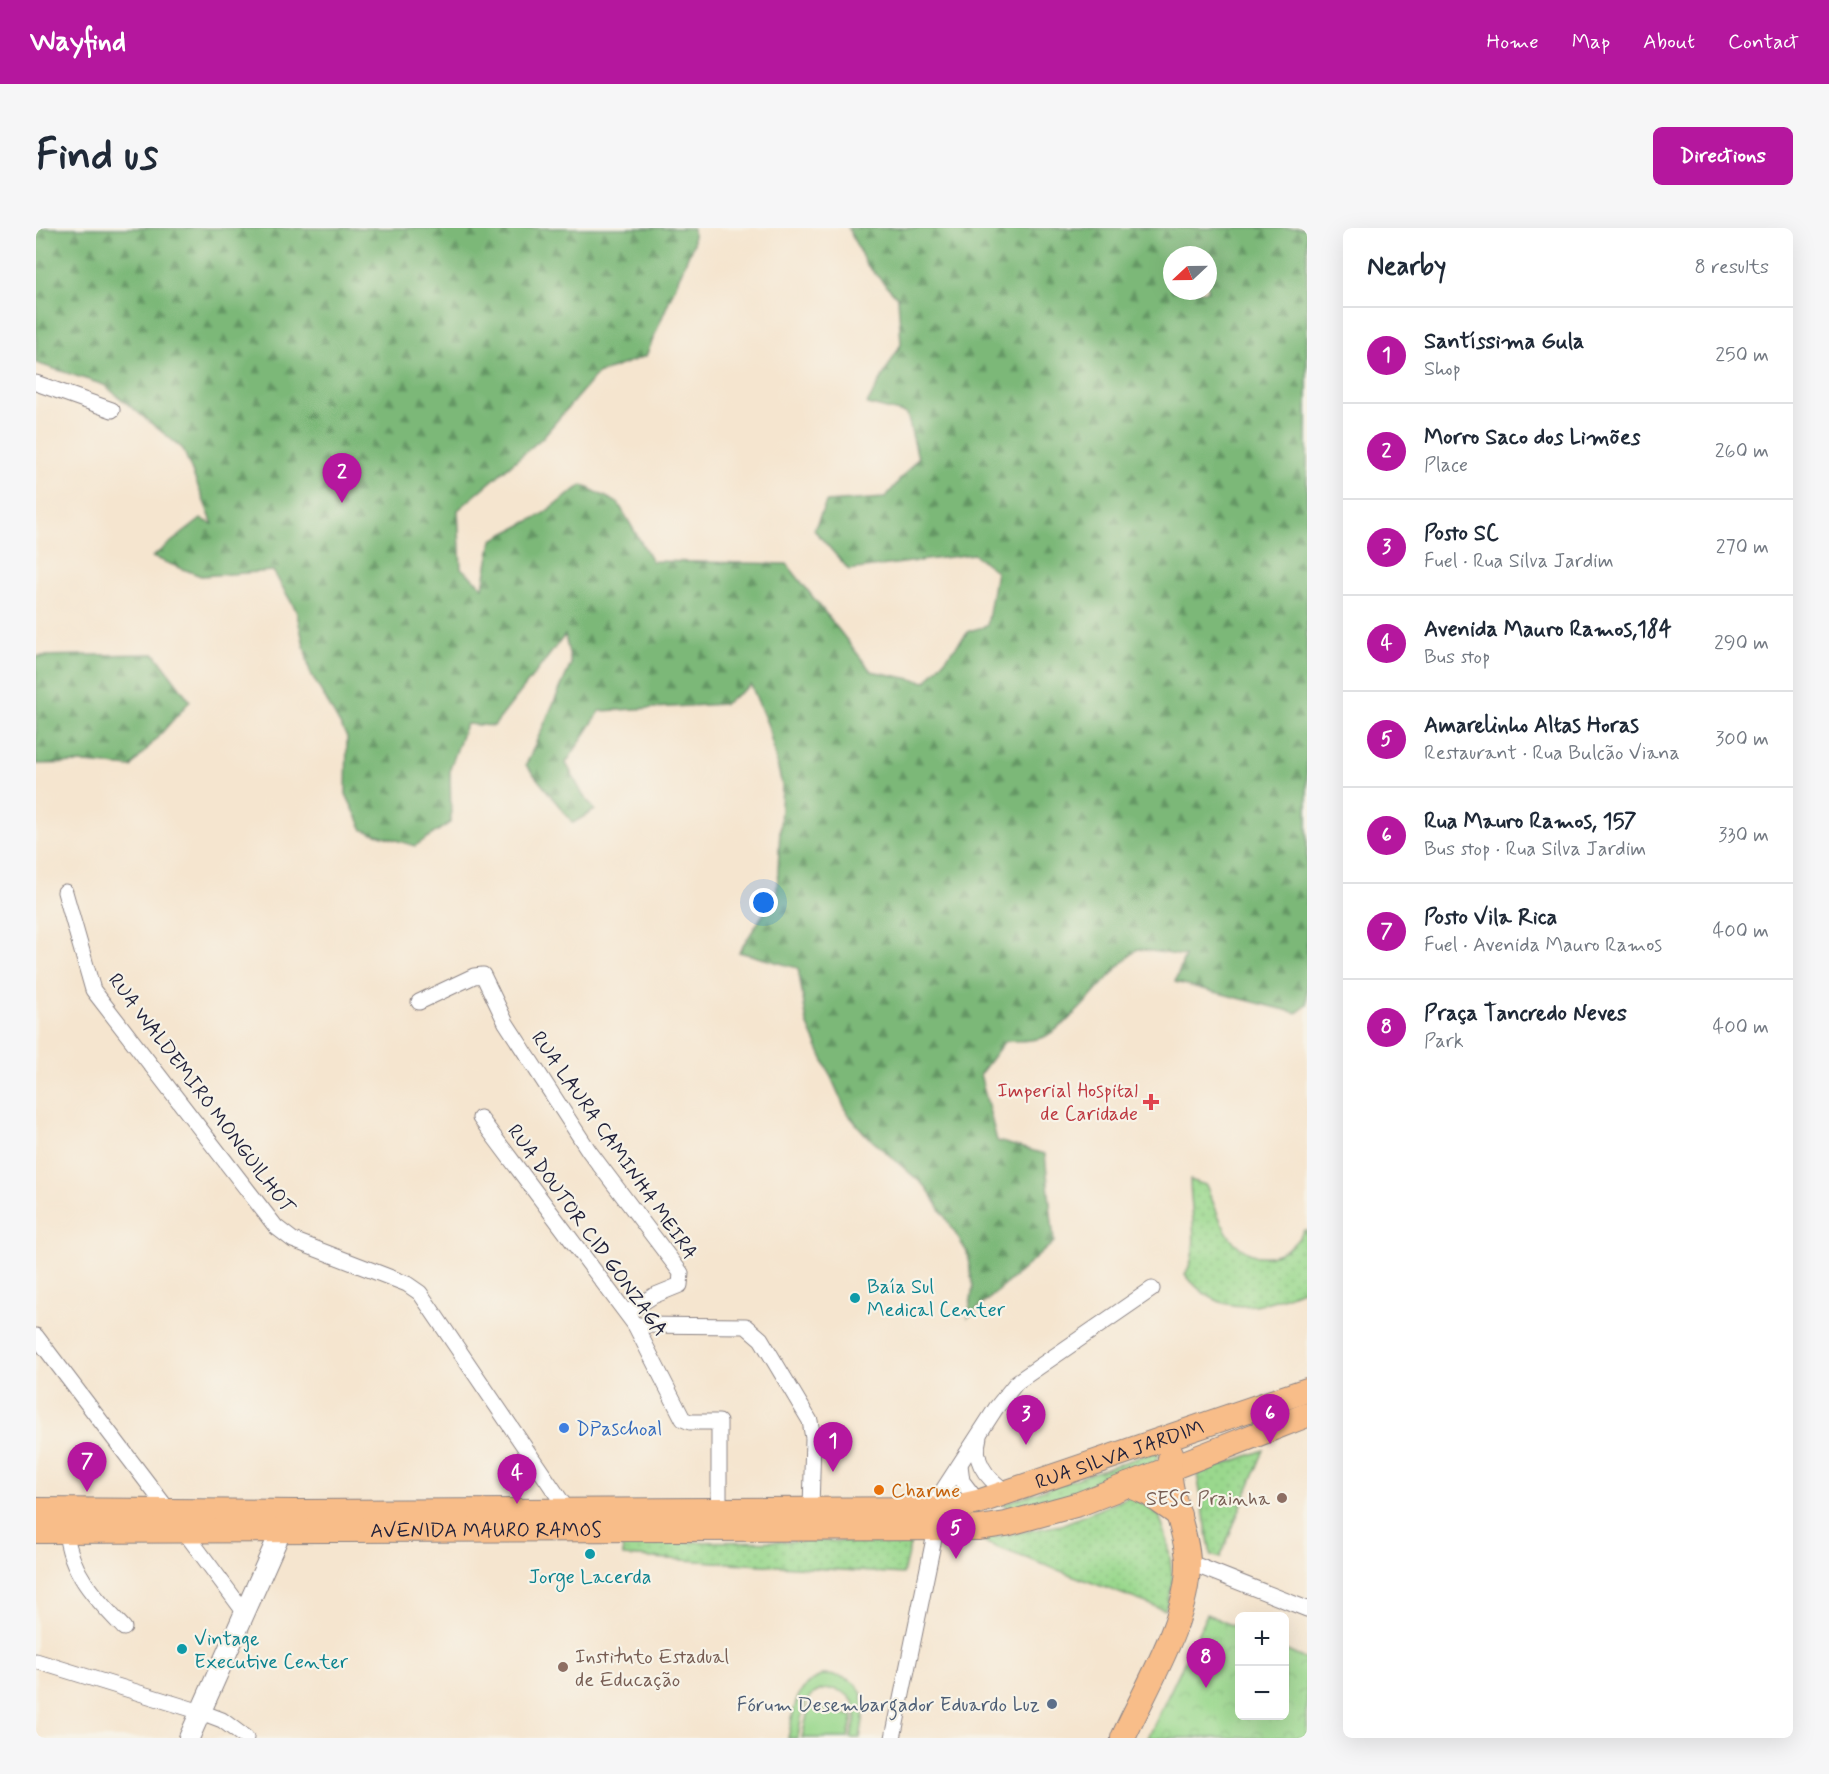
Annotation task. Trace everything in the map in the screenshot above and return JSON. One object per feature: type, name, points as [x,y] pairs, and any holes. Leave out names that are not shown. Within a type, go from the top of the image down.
[{"type":"main road","name":"RUA SILVA JARDIM","points":[[933,1519],[1307,1390]]},
{"type":"main road","name":"RUA SILVA JARDIM","points":[[933,1519],[1006,1524],[1079,1504],[1307,1415]]},
{"type":"main road","points":[[1123,1738],[1175,1623],[1186,1585],[1188,1562],[1169,1467],[1178,1434]]},
{"type":"main road","points":[[1128,1485],[1149,1494],[1179,1515]]},
{"type":"main road","points":[[978,1502],[1006,1524]]},
{"type":"main road","name":"AVENIDA MAURO RAMOS","points":[[36,1531],[184,1531],[282,1521],[568,1511],[811,1509],[933,1519]]},
{"type":"main road","name":"AVENIDA MAURO RAMOS","points":[[36,1510],[169,1511],[282,1521],[933,1519]]},
{"type":"street","points":[[36,383],[112,411]]},
{"type":"street","name":"RUA WALDEMIRO MONGUILHOT","points":[[65,892],[93,990],[276,1227],[293,1240],[407,1284],[420,1293],[568,1511]]},
{"type":"street","name":"RUA LAURA CAMINHA MEIRA","points":[[419,1002],[474,976],[483,975],[506,1023],[590,1151],[681,1273],[680,1285],[653,1296],[631,1319]]},
{"type":"street","name":"RUA DOUTOR CID GONZAGA","points":[[480,1118],[631,1319],[683,1419],[692,1423],[719,1422],[719,1509]]},
{"type":"street","points":[[893,1738],[933,1519],[960,1465],[1017,1382],[1152,1289]]},
{"type":"street","points":[[631,1319],[737,1324],[754,1331],[810,1421],[813,1438],[811,1509]]},
{"type":"street","points":[[36,1336],[169,1511]]},
{"type":"street","points":[[980,1434],[976,1447],[978,1461],[987,1477],[1006,1492]]},
{"type":"street","points":[[960,1465],[962,1481],[978,1502]]},
{"type":"street","points":[[189,1738],[245,1613],[282,1521]]},
{"type":"street","points":[[66,1531],[67,1546],[79,1576],[88,1591],[124,1628]]},
{"type":"street","points":[[184,1531],[245,1613]]},
{"type":"street","points":[[1188,1562],[1307,1609]]},
{"type":"street","points":[[36,1661],[201,1712],[222,1720],[246,1738]]},
{"type":"green space","points":[[36,228],[693,228],[693,244],[646,356],[597,374],[542,438],[458,510],[461,568],[483,587],[492,540],[541,515],[582,485],[618,503],[652,561],[787,564],[871,671],[926,682],[969,631],[987,626],[996,571],[973,554],[849,570],[814,530],[826,502],[885,498],[918,458],[907,414],[867,404],[901,344],[898,298],[866,264],[848,228],[1307,228],[1307,1005],[1297,1013],[1175,982],[1185,956],[1138,949],[1059,1027],[1042,1038],[1004,1042],[980,1074],[997,1141],[1045,1154],[1054,1242],[968,1317],[973,1287],[967,1252],[927,1188],[866,1135],[847,1113],[807,1023],[798,968],[739,952],[777,893],[782,785],[768,726],[751,685],[724,704],[600,711],[566,763],[583,795],[595,810],[573,823],[526,765],[571,664],[565,635],[494,726],[466,724],[450,769],[451,822],[415,846],[363,830],[346,794],[347,737],[310,672],[296,610],[273,571],[201,576],[152,557],[201,519],[213,524],[183,449],[104,385],[36,363]]},
{"type":"green space","points":[[155,654],[190,701],[131,767],[85,763],[36,764],[36,656]]},
{"type":"green space","points":[[1190,1180],[1206,1185],[1230,1237],[1244,1250],[1254,1255],[1273,1255],[1282,1252],[1298,1239],[1304,1230],[1307,1230],[1307,1288],[1273,1301],[1242,1306],[1227,1304],[1198,1289],[1185,1274],[1190,1265],[1194,1242]]},
{"type":"green space","points":[[1160,1450],[1154,1466],[1078,1497],[1035,1507],[1017,1508],[1002,1504]]},
{"type":"green space","points":[[1264,1450],[1220,1558],[1211,1555],[1197,1474]]},
{"type":"green space","points":[[1131,1496],[1159,1515],[1168,1543],[1173,1582],[1165,1610],[983,1542],[989,1538],[1061,1525]]},
{"type":"green space","points":[[911,1541],[903,1574],[623,1556],[622,1542]]},
{"type":"green space","points":[[1207,1614],[1235,1627],[1235,1720],[1289,1720],[1289,1652],[1307,1660],[1307,1738],[1148,1738]]},
{"type":"green space","points":[[823,1675],[838,1676],[857,1685],[861,1693],[864,1713],[860,1738],[851,1738],[856,1714],[850,1698],[837,1690],[829,1689],[813,1694],[807,1701],[798,1738],[788,1738],[796,1700],[805,1686]]},
{"type":"green space","points":[[809,1706],[853,1716],[848,1738],[802,1738]]},
{"type":"place","name":"Morro Saco dos Limões","points":[[342,503]]},
{"type":"place","name":"Imperial Hospital de Caridade","points":[[1151,1102]]},
{"type":"place","name":"Baía Sul Medical Center","points":[[855,1298]]},
{"type":"place","name":"DPaschoal","points":[[564,1428]]},
{"type":"place","name":"Rua Mauro Ramos, 157","points":[[1270,1444]]},
{"type":"place","name":"Posto SC","points":[[1026,1445]]},
{"type":"place","name":"Santíssima Gula","points":[[833,1472]]},
{"type":"place","name":"Charme","points":[[879,1490]]},
{"type":"place","name":"Posto Vila Rica","points":[[87,1492]]},
{"type":"place","name":"SESC Prainha","points":[[1282,1498]]},
{"type":"place","name":"Avenida Mauro Ramos,184","points":[[517,1504]]},
{"type":"place","name":"Jorge Lacerda","points":[[590,1554]]},
{"type":"place","name":"Amarelinho Altas Horas","points":[[956,1559]]},
{"type":"place","name":"Vintage Executive Center","points":[[182,1649]]},
{"type":"place","name":"Instituto Estadual de Educação","points":[[563,1667]]},
{"type":"place","name":"Praça Tancredo Neves","points":[[1206,1688]]},
{"type":"place","name":"Fórum Desembargador Eduardo Luz","points":[[1052,1704]]}]
